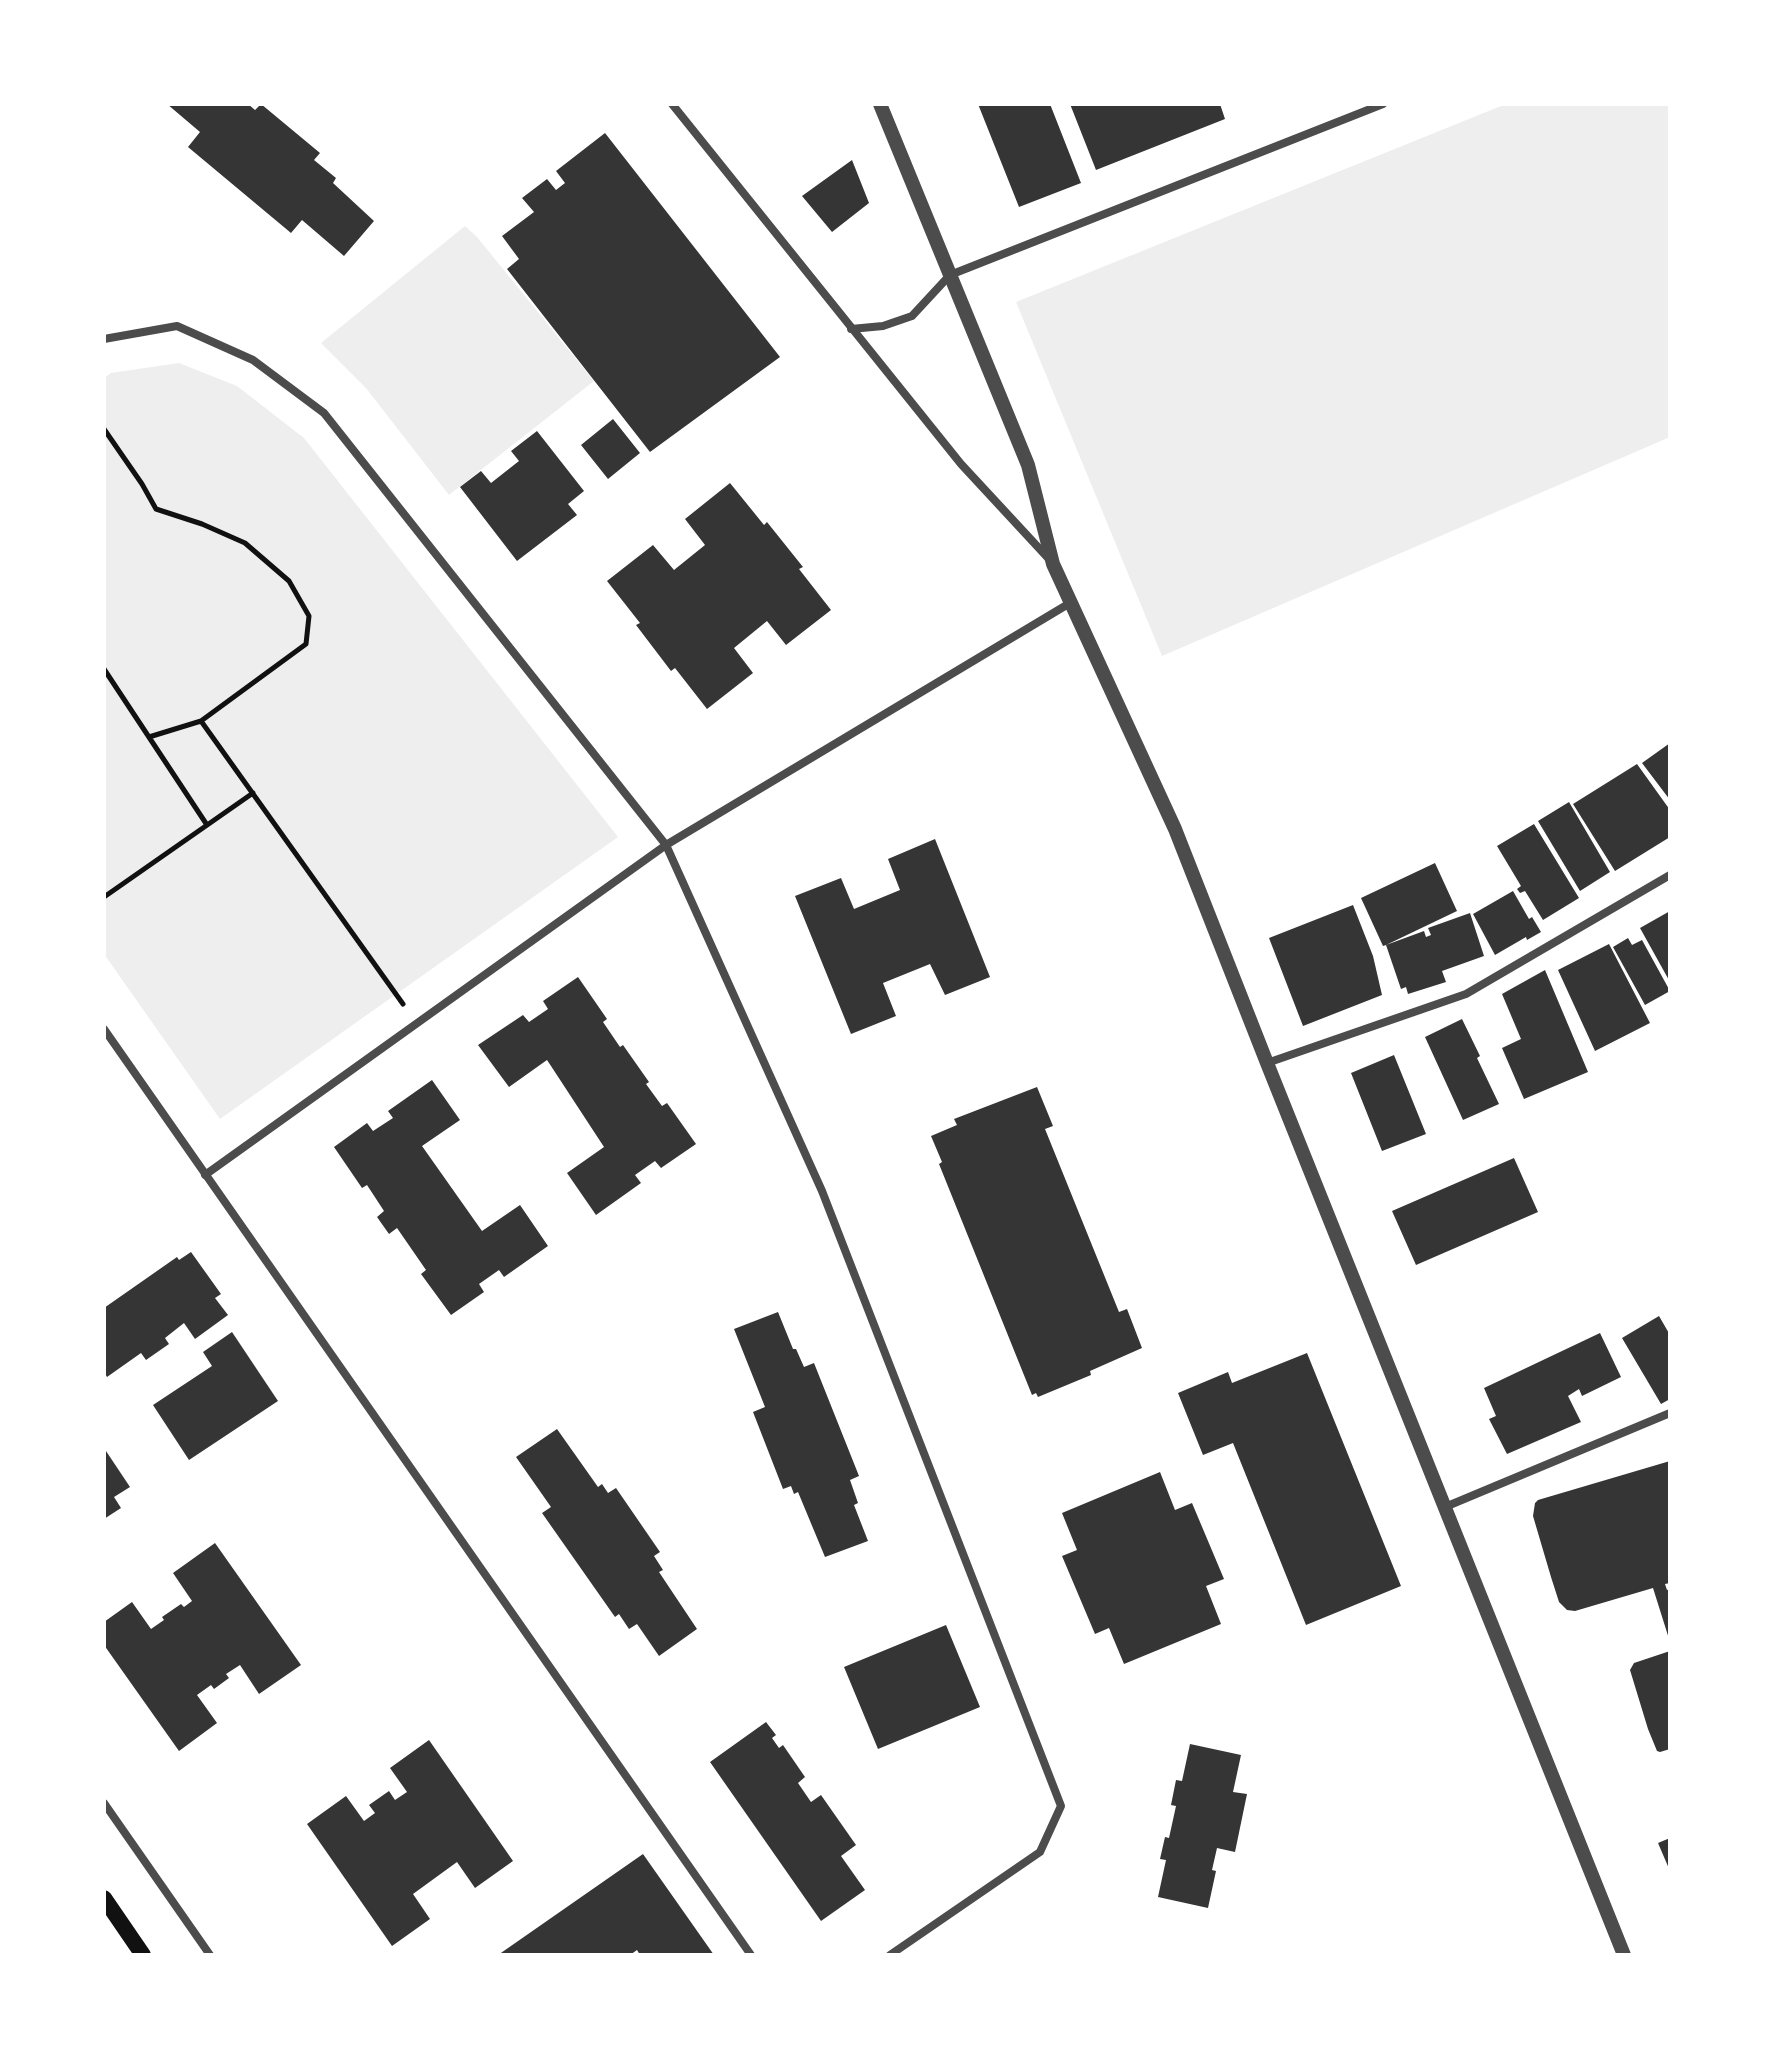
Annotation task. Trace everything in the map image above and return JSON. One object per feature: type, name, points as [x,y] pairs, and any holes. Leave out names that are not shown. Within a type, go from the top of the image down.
[{"type":"main road","points":[[104,1898],[143,1955]]},
{"type":"street","points":[[672,104],[961,464],[1053,564]]},
{"type":"street","points":[[880,104],[1028,465],[1053,564],[1175,829],[1624,1955]]},
{"type":"street","points":[[851,329],[883,326],[912,316],[950,275],[1383,104]]},
{"type":"street","points":[[104,339],[177,326],[253,360],[324,413],[666,845],[822,1191],[1061,1806],[1040,1852],[890,1955]]},
{"type":"street","points":[[205,1175],[666,845],[1070,603]]},
{"type":"street","points":[[1267,1063],[1466,994],[1670,875]]},
{"type":"street","points":[[104,1029],[751,1955]]},
{"type":"street","points":[[1445,1507],[1670,1413]]},
{"type":"street","points":[[104,1803],[210,1955]]},
{"type":"path","points":[[104,429],[156,509],[202,524],[245,543],[289,581],[309,616],[306,644],[201,721],[149,737]]},
{"type":"path","points":[[104,669],[207,825]]},
{"type":"path","points":[[201,721],[417,1023]]},
{"type":"path","points":[[104,897],[253,793]]},
{"type":"shaded area","points":[[1506,104],[1670,104],[1670,437],[1162,656],[1016,302]]},
{"type":"shaded area","points":[[465,226],[594,381],[449,495],[366,388],[321,343]]},
{"type":"shaded area","points":[[179,363],[237,386],[304,438],[618,837],[220,1119],[104,954],[104,378],[111,373]]},
{"type":"building","points":[[167,104],[248,104],[255,110],[261,104],[320,153],[314,160],[336,178],[333,183],[374,221],[344,256],[302,220],[291,233],[188,147],[200,132]]},
{"type":"building","points":[[978,104],[1050,104],[1081,183],[1019,207]]},
{"type":"building","points":[[1070,104],[1220,104],[1225,119],[1096,170]]},
{"type":"building","points":[[605,133],[780,357],[650,452],[507,269],[519,259],[502,236],[534,212],[522,198],[547,179],[556,190],[565,183],[556,171]]},
{"type":"building","points":[[852,160],[869,203],[832,232],[802,196]]},
{"type":"building","points":[[613,419],[640,453],[608,479],[581,445]]},
{"type":"building","points":[[537,431],[584,491],[568,504],[577,515],[517,561],[460,487],[481,471],[491,483],[519,461],[511,451]]},
{"type":"building","points":[[730,483],[803,567],[799,569],[831,610],[786,645],[767,621],[734,648],[753,673],[707,709],[675,668],[671,671],[636,625],[640,623],[607,581],[653,545],[674,570],[705,545],[685,519]]},
{"type":"building","points":[[1670,743],[1670,800],[1642,763]]},
{"type":"building","points":[[1637,764],[1670,810],[1670,837],[1615,871],[1573,804]]},
{"type":"building","points":[[1569,802],[1610,872],[1580,891],[1538,821]]},
{"type":"building","points":[[1534,824],[1579,898],[1543,920],[1525,891],[1520,893],[1517,889],[1521,886],[1497,846]]},
{"type":"building","points":[[935,839],[990,977],[945,995],[930,964],[883,983],[896,1016],[851,1034],[795,896],[841,878],[854,909],[900,890],[888,859]]},
{"type":"building","points":[[1435,863],[1457,911],[1383,946],[1361,898]]},
{"type":"building","points":[[1513,891],[1529,919],[1532,917],[1541,932],[1495,955],[1473,914]]},
{"type":"building","points":[[1353,905],[1373,956],[1382,995],[1303,1026],[1269,938]]},
{"type":"building","points":[[1670,911],[1670,982],[1640,928]]},
{"type":"building","points":[[1470,913],[1484,956],[1442,971],[1446,982],[1408,994],[1406,987],[1401,989],[1386,945],[1424,931],[1426,937],[1431,935],[1428,928]]},
{"type":"building","points":[[1628,938],[1632,945],[1642,940],[1670,991],[1645,1005],[1613,947]]},
{"type":"building","points":[[1609,944],[1650,1023],[1595,1051],[1558,970]]},
{"type":"building","points":[[1545,970],[1588,1072],[1524,1099],[1502,1048],[1521,1039],[1502,994]]},
{"type":"building","points":[[578,977],[607,1019],[603,1022],[649,1082],[646,1084],[662,1106],[667,1103],[696,1144],[661,1168],[655,1161],[635,1175],[641,1183],[596,1215],[567,1173],[604,1147],[547,1060],[509,1087],[478,1045],[523,1015],[529,1022],[548,1009],[543,1001]]},
{"type":"building","points":[[1462,1019],[1499,1104],[1463,1120],[1425,1037]]},
{"type":"building","points":[[1394,1055],[1426,1134],[1382,1151],[1351,1073]]},
{"type":"building","points":[[432,1080],[460,1120],[422,1146],[482,1231],[520,1205],[548,1246],[504,1277],[499,1270],[479,1284],[484,1292],[451,1315],[421,1274],[426,1270],[397,1228],[389,1234],[377,1217],[384,1211],[367,1185],[362,1188],[334,1147],[367,1123],[373,1131],[393,1118],[388,1111]]},
{"type":"building","points":[[1037,1087],[1053,1126],[1045,1129],[1119,1312],[1127,1309],[1142,1348],[1090,1371],[1091,1375],[1038,1397],[1036,1393],[1032,1395],[939,1164],[942,1162],[931,1136],[957,1125],[954,1119]]},
{"type":"building","points":[[1514,1158],[1538,1212],[1416,1265],[1392,1211]]},
{"type":"building","points":[[191,1252],[221,1294],[215,1298],[228,1315],[195,1339],[184,1323],[165,1338],[169,1344],[146,1360],[141,1353],[107,1377],[104,1372],[104,1308],[177,1257],[179,1260]]},
{"type":"building","points":[[778,1312],[804,1367],[814,1363],[859,1476],[850,1480],[858,1503],[854,1505],[868,1541],[825,1557],[798,1492],[794,1494],[791,1486],[783,1489],[753,1412],[765,1407],[734,1329]]},
{"type":"building","points":[[1659,1316],[1670,1335],[1670,1399],[1661,1404],[1622,1338]]},
{"type":"building","points":[[232,1332],[278,1401],[189,1460],[153,1405],[212,1366],[203,1352]]},
{"type":"building","points":[[1600,1333],[1621,1377],[1582,1396],[1579,1389],[1568,1396],[1581,1422],[1507,1454],[1489,1419],[1496,1416],[1484,1388]]},
{"type":"building","points":[[1307,1353],[1401,1586],[1306,1625],[1233,1443],[1203,1455],[1178,1393],[1228,1372],[1232,1383]]},
{"type":"building","points":[[557,1429],[598,1487],[602,1484],[608,1493],[616,1488],[660,1552],[654,1556],[663,1570],[659,1572],[697,1629],[659,1656],[637,1624],[629,1629],[619,1614],[615,1617],[542,1513],[551,1507],[516,1457]]},
{"type":"building","points":[[104,1448],[130,1487],[114,1497],[121,1508],[104,1519]]},
{"type":"building","points":[[1670,1461],[1670,1583],[1665,1584],[1667,1590],[1670,1589],[1670,1642],[1653,1588],[1575,1611],[1567,1610],[1559,1602],[1551,1577],[1533,1516],[1535,1503]]},
{"type":"building","points":[[1160,1472],[1175,1510],[1192,1503],[1224,1579],[1206,1586],[1221,1624],[1124,1664],[1109,1628],[1095,1634],[1062,1556],[1077,1550],[1062,1513]]},
{"type":"building","points":[[215,1543],[301,1665],[259,1694],[240,1665],[226,1674],[229,1678],[214,1689],[211,1685],[197,1695],[217,1723],[179,1751],[104,1645],[104,1622],[132,1602],[151,1629],[181,1604],[184,1607],[192,1601],[173,1573]]},
{"type":"building","points":[[946,1625],[980,1707],[878,1749],[844,1667]]},
{"type":"building","points":[[1670,1651],[1670,1749],[1660,1752],[1648,1729],[1630,1670],[1634,1663]]},
{"type":"building","points":[[766,1722],[776,1735],[772,1738],[779,1748],[783,1745],[805,1777],[798,1783],[811,1802],[821,1795],[856,1845],[841,1856],[865,1890],[821,1921],[710,1762]]},
{"type":"building","points":[[429,1740],[513,1861],[475,1888],[457,1862],[413,1894],[430,1919],[392,1946],[307,1824],[346,1796],[364,1821],[375,1813],[369,1805],[389,1791],[395,1800],[407,1792],[390,1768]]},
{"type":"building","points":[[1190,1744],[1241,1755],[1233,1792],[1247,1794],[1235,1852],[1217,1848],[1212,1870],[1216,1871],[1208,1908],[1158,1897],[1166,1860],[1160,1859],[1165,1837],[1169,1838],[1176,1806],[1171,1805],[1176,1780],[1182,1781]]},
{"type":"building","points":[[1670,1838],[1670,1871],[1658,1843]]},
{"type":"building","points":[[643,1854],[714,1955],[640,1955],[637,1950],[630,1955],[498,1955]]}]
